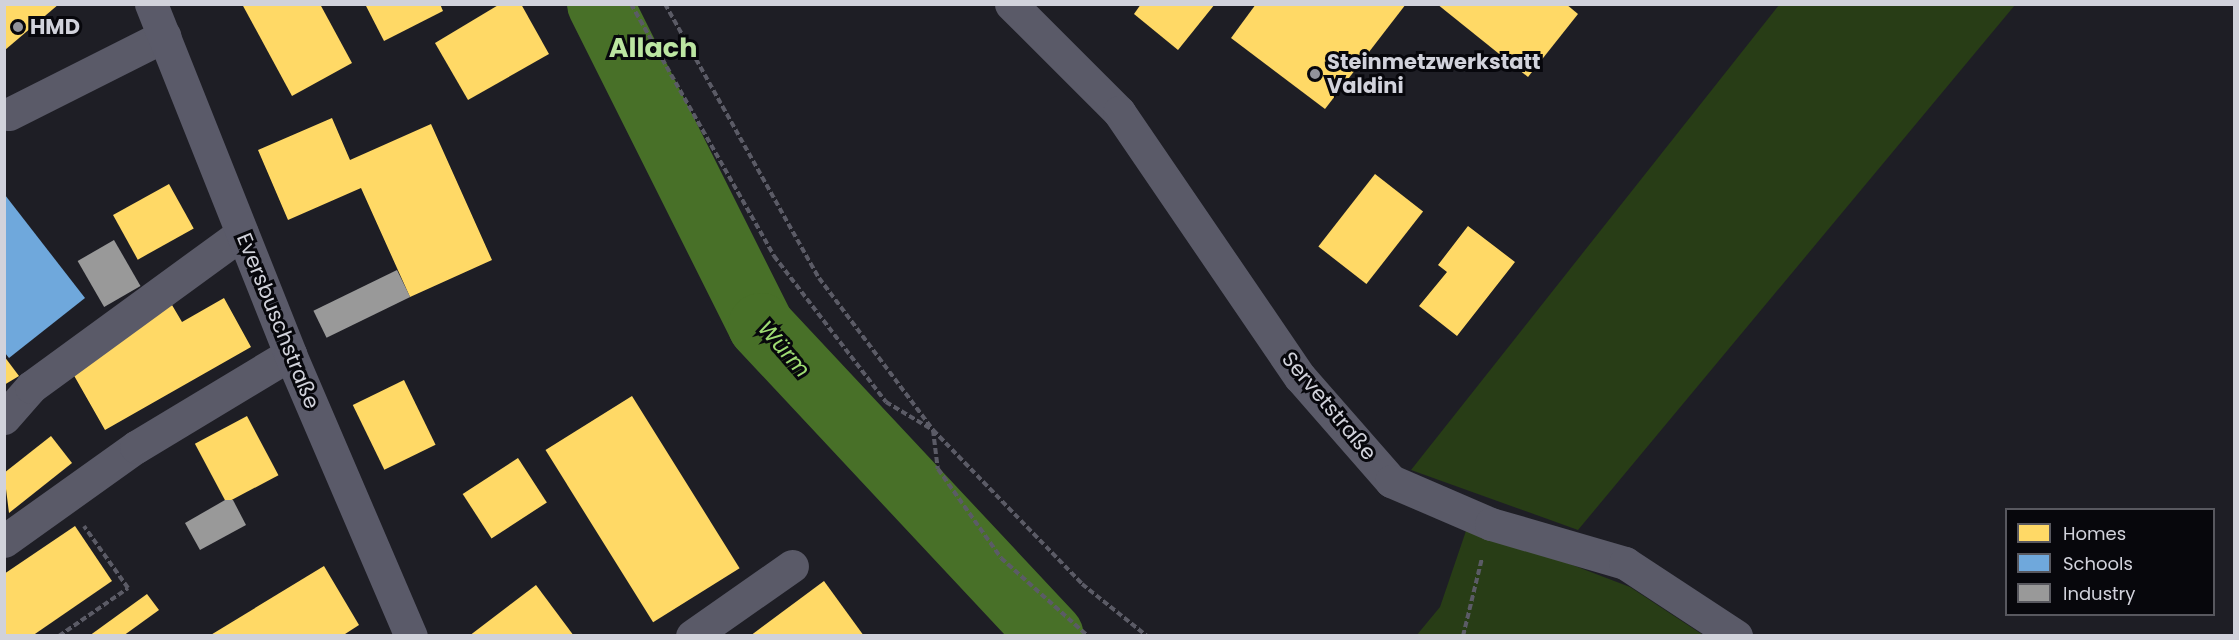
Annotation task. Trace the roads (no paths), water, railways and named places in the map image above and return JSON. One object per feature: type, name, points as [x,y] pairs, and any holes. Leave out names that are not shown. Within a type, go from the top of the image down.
[{"type":"main road","name":"Eversbuschstraße","points":[[151,4],[290,354],[411,636]]},
{"type":"street","name":"Servetstraße","points":[[1011,4],[1119,112],[1300,377],[1391,480],[1491,524],[1625,563],[1736,636]]},
{"type":"street","points":[[9,114],[164,36]]},
{"type":"street","points":[[4,418],[31,387],[242,234]]},
{"type":"street","points":[[4,541],[62,496],[290,354]]},
{"type":"street","points":[[692,636],[792,566]]},
{"type":"waterway","name":"Würm","points":[[600,4],[761,326],[1051,636]]},
{"type":"place","name":"HMD","points":[[18,27]]},
{"type":"place","name":"Steinmetzwerkstatt Valdini","points":[[1315,74]]},
{"type":"district","name":"Allach","points":[[653,48]]}]
